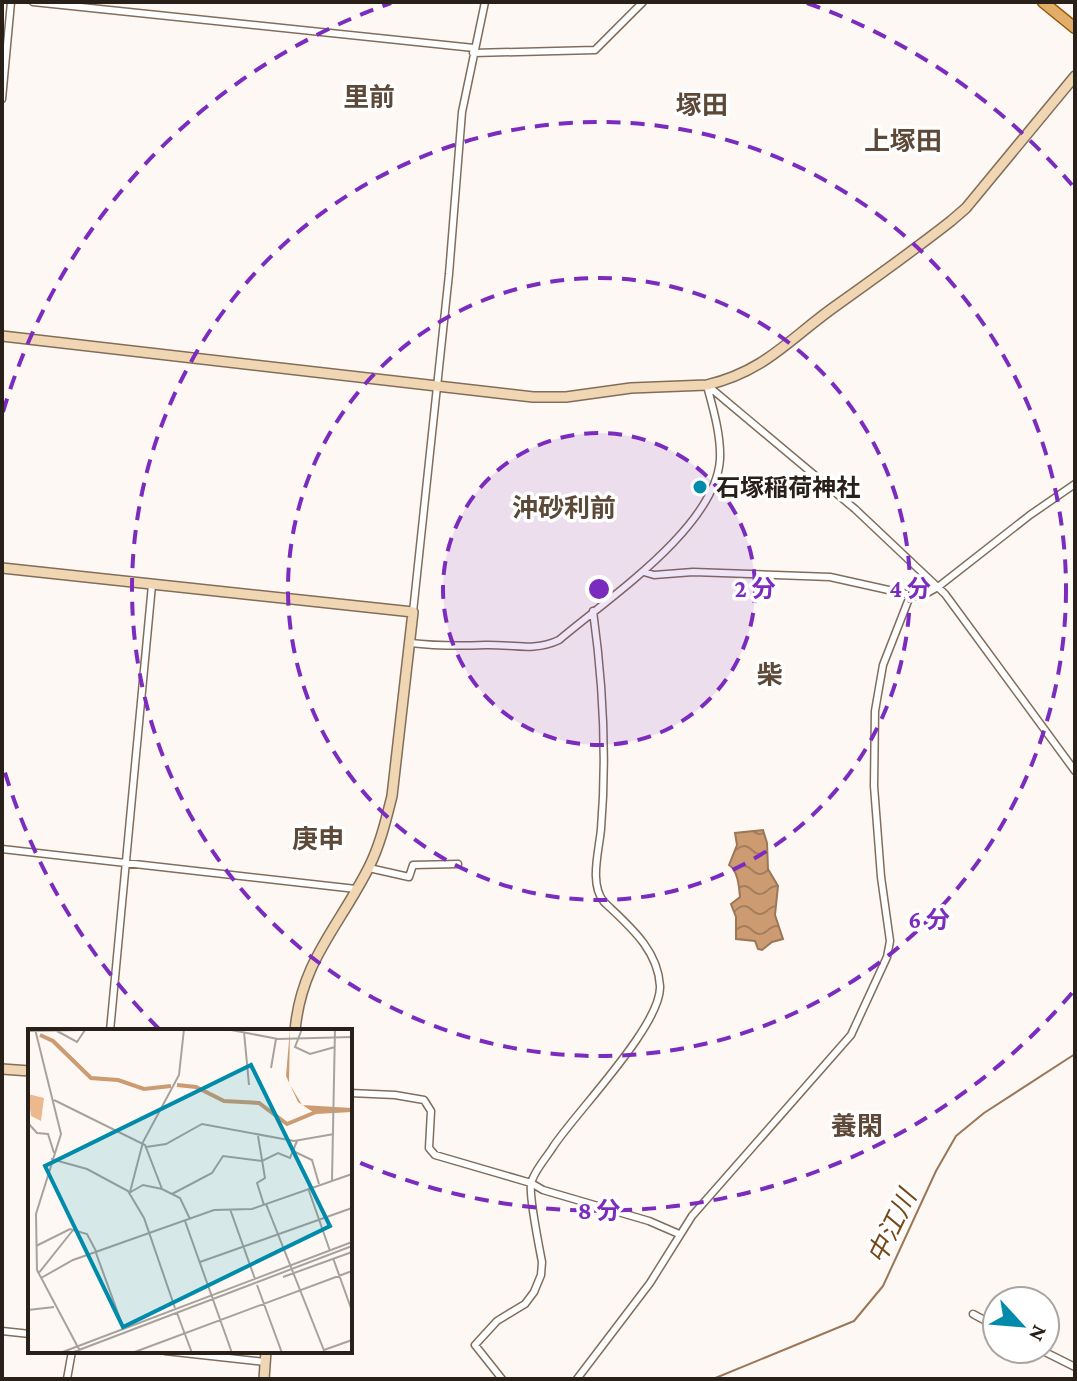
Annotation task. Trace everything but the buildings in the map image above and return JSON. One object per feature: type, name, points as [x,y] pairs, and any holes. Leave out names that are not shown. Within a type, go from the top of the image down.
[{"type":"main road","points":[[1043,2],[1075,28]]},
{"type":"street","points":[[2,99],[11,2]]},
{"type":"street","points":[[33,2],[473,50],[595,50],[643,2]]},
{"type":"street","points":[[295,1029],[297,1006],[310,966],[369,868],[392,796],[437,386],[462,112],[485,2]]},
{"type":"street","points":[[2,336],[533,397],[707,385],[743,374],[776,355],[836,306],[951,221],[966,208],[1075,76]]},
{"type":"street","points":[[410,643],[457,648],[486,645],[533,648],[547,645],[559,640],[644,572],[675,540],[706,499],[714,482],[720,460],[707,385]]},
{"type":"street","points":[[707,385],[855,509],[938,587],[1075,771]]},
{"type":"street","points":[[644,572],[654,575],[693,572],[830,577],[910,596],[928,594],[1075,484]]},
{"type":"street","points":[[2,568],[413,612]]},
{"type":"street","points":[[110,1029],[152,585]]},
{"type":"street","points":[[577,1379],[650,1283],[700,1206],[851,1035],[887,957],[890,941],[874,786],[875,711],[883,665],[910,596]]},
{"type":"street","points":[[502,1379],[475,1345],[497,1321],[525,1304],[541,1275],[531,1183],[560,1137],[603,1087],[629,1050],[658,1001],[660,986],[641,937],[599,896],[596,883],[604,747],[593,611]]},
{"type":"street","points":[[2,849],[356,889]]},
{"type":"street","points":[[369,868],[409,877],[413,865],[458,864]]},
{"type":"street","points":[[2,1069],[28,1071]]},
{"type":"street","points":[[352,1093],[424,1100],[431,1111],[429,1148],[435,1155],[649,1221],[679,1234]]},
{"type":"street","points":[[973,1314],[981,1318]]},
{"type":"street","points":[[2,1331],[28,1334]]},
{"type":"street","points":[[67,1379],[72,1353]]},
{"type":"street","points":[[205,1353],[266,1356],[264,1379]]},
{"type":"water","points":[[763,830],[768,869],[778,886],[775,915],[783,939],[772,942],[762,950],[758,949],[755,941],[736,939],[736,917],[731,904],[740,897],[740,893],[736,875],[729,865],[737,845],[735,833]]},
{"type":"waterway","name":"中江川","points":[[713,1379],[854,1321],[883,1286],[936,1171],[956,1136],[984,1113],[1075,1054]]},
{"type":"place","name":"石塚稲荷神社","points":[[700,487]]},
{"type":"district","name":"里前","points":[[369,97]]},
{"type":"district","name":"塚田","points":[[702,105]]},
{"type":"district","name":"上塚田","points":[[903,141]]},
{"type":"district","name":"沖砂利前","points":[[564,508]]},
{"type":"district","name":"柴","points":[[770,675]]},
{"type":"district","name":"庚申","points":[[318,839]]},
{"type":"district","name":"養閑","points":[[857,1126]]}]
